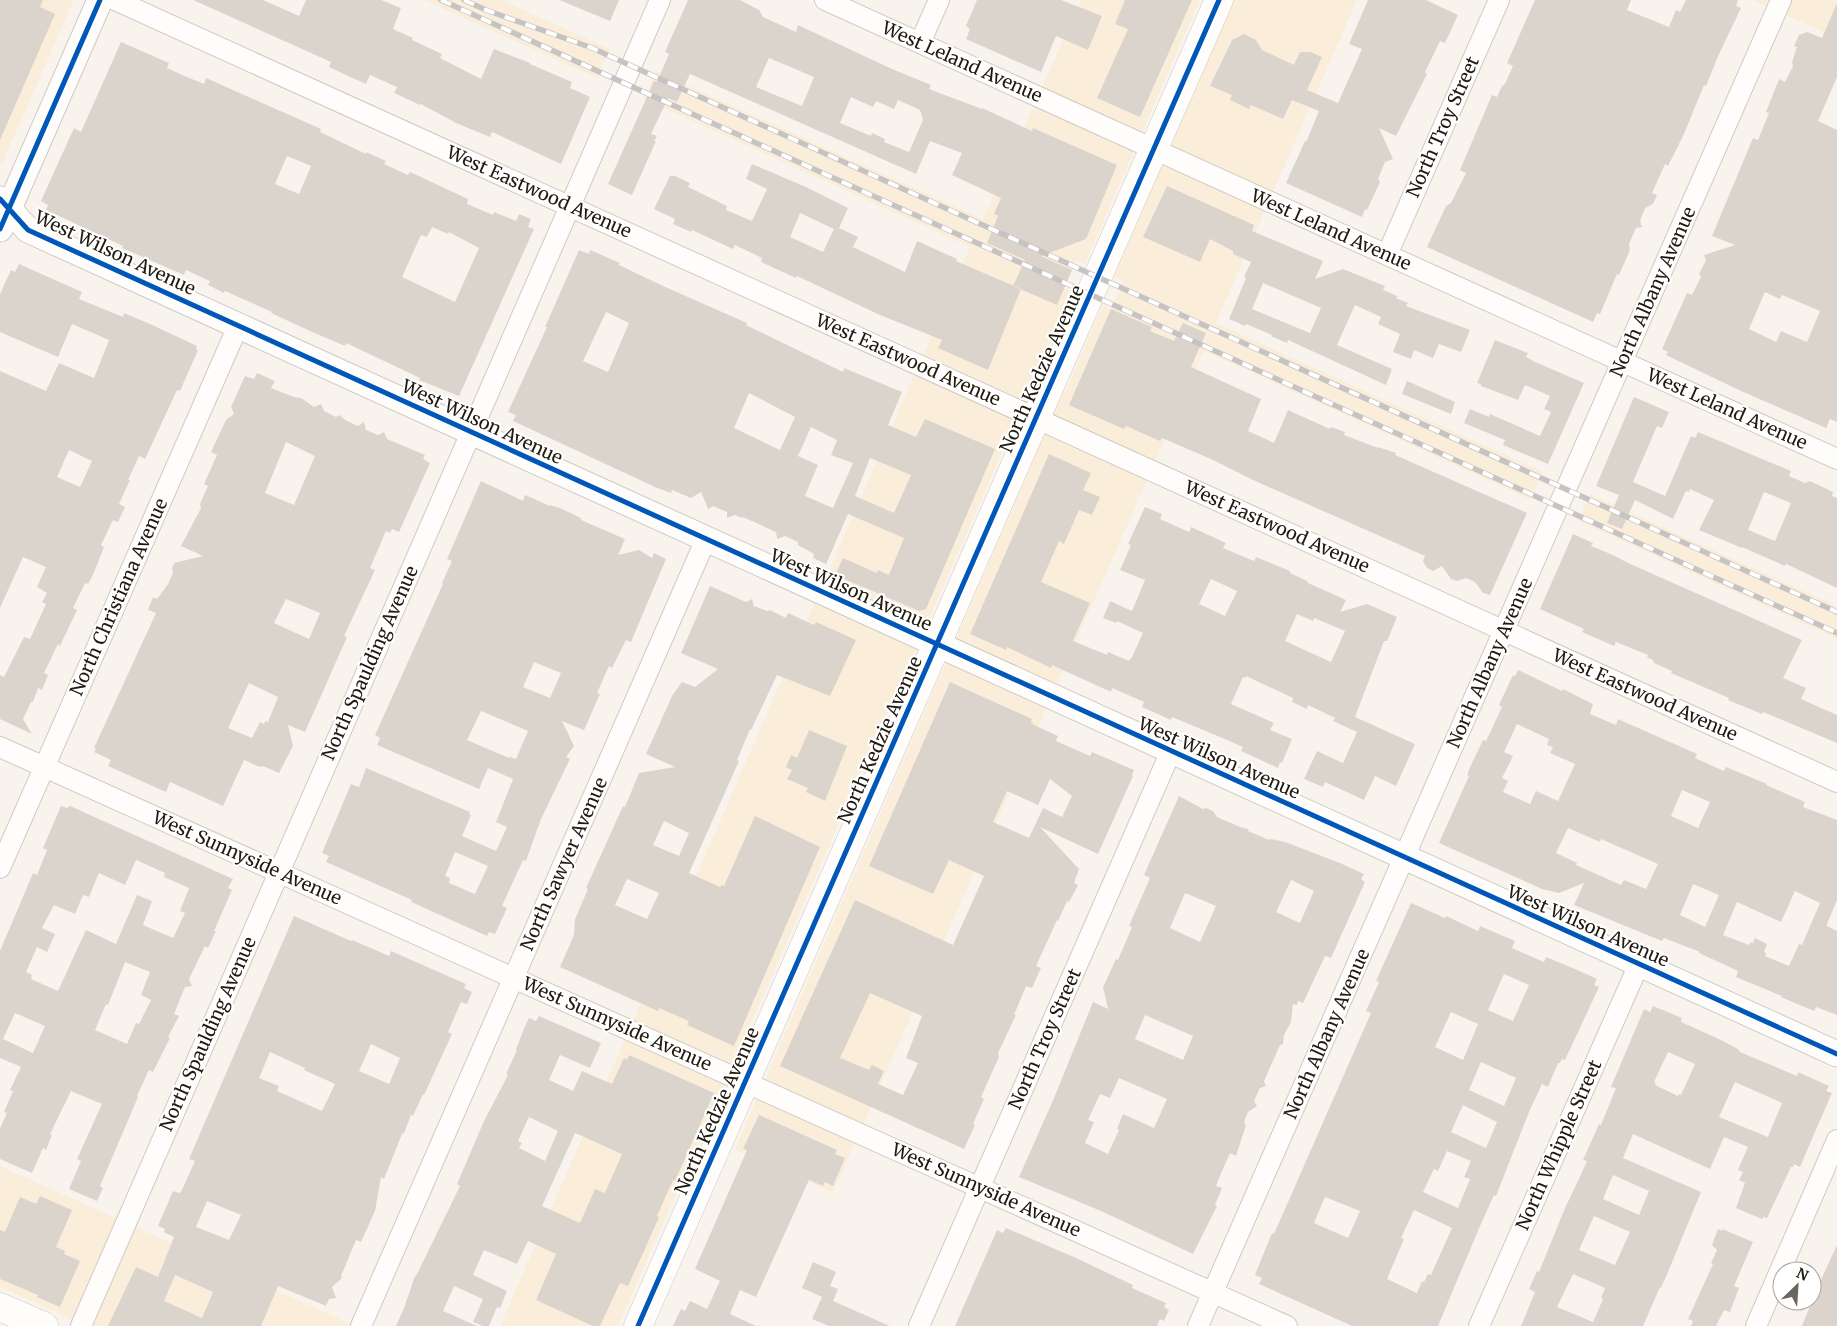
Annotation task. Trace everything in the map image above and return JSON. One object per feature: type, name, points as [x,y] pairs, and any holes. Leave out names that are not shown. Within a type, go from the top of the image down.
[{"type":"main road","name":"North Kedzie Avenue","points":[[638,1326],[1219,0]]},
{"type":"main road","points":[[0,1307],[44,1326]]},
{"type":"street","points":[[3,212],[100,0]]},
{"type":"street","name":"West Eastwood Avenue","points":[[115,0],[1837,782]]},
{"type":"street","name":"North Spaulding Avenue","points":[[80,1326],[660,0]]},
{"type":"street","name":"West Leland Avenue","points":[[825,0],[1837,459]]},
{"type":"street","points":[[920,43],[939,0]]},
{"type":"street","name":"North Troy Street","points":[[1387,255],[1499,0]]},
{"type":"street","name":"North Albany Avenue","points":[[1198,1326],[1781,0]]},
{"type":"street","name":"West Wilson Avenue","points":[[3,212],[28,230],[1837,1054]]},
{"type":"street","name":"North Christiana Avenue","points":[[0,868],[238,326]]},
{"type":"street","name":"North Sawyer Avenue","points":[[361,1326],[706,539]]},
{"type":"street","name":"West Sunnyside Avenue","points":[[0,747],[1287,1326]]},
{"type":"street","name":"North Troy Street","points":[[919,1326],[1171,751]]},
{"type":"street","name":"North Whipple Street","points":[[1480,1326],[1639,964]]},
{"type":"street","points":[[1756,1326],[1837,1140]]},
{"type":"shaded area","points":[[0,0],[74,0],[2,164],[0,163]]},
{"type":"shaded area","points":[[423,0],[502,0],[610,49],[597,78]]},
{"type":"shaded area","points":[[1081,0],[1200,0],[1085,264],[1076,261],[1072,270],[1065,288],[1074,292],[1034,379],[1038,385],[1013,441],[1006,444],[618,1326],[500,1326],[970,247],[644,99],[656,71],[983,219]]},
{"type":"shaded area","points":[[1233,0],[1357,0],[1216,323],[1543,472],[1531,500],[1204,351],[833,1193],[735,1149],[1035,457],[1033,452],[1059,393],[1066,390],[1103,305],[1111,309],[1123,282],[1114,277]]},
{"type":"shaded area","points":[[1752,0],[1837,0],[1837,38]]},
{"type":"shaded area","points":[[1590,494],[1837,606],[1837,639],[1578,521]]},
{"type":"shaded area","points":[[0,1166],[356,1326],[87,1326],[0,1287]]},
{"type":"building","points":[[0,0],[43,0],[40,7],[55,14],[0,140]]},
{"type":"building","points":[[193,0],[263,0],[299,16],[306,0],[381,0],[401,8],[393,29],[442,54],[440,58],[481,79],[494,49],[572,82],[570,88],[590,97],[561,164],[492,132],[490,137],[456,123],[421,104],[394,93],[397,87],[370,75],[366,84],[348,76],[329,67],[331,62]]},
{"type":"building","points":[[559,0],[619,0],[610,21]]},
{"type":"building","points":[[688,0],[740,0],[759,10],[763,17],[796,32],[798,25],[931,85],[929,89],[982,108],[1032,131],[1033,128],[1117,165],[1086,239],[1041,256],[1072,270],[1057,305],[1013,286],[1025,260],[987,243],[998,216],[994,214],[1001,198],[952,175],[962,153],[930,141],[916,174],[690,74],[677,102],[668,98],[651,134],[657,136],[654,141],[656,141],[632,195],[608,184],[654,81],[657,82],[669,54],[665,52]],"holes":[[[769,58],[814,77],[802,106],[756,87]],[[851,97],[873,107],[876,101],[894,109],[898,100],[920,110],[923,120],[909,152],[884,142],[885,139],[872,133],[871,136],[840,123]]]},
{"type":"building","points":[[977,0],[1061,0],[1102,16],[1088,50],[1056,36],[1041,72],[966,39],[970,29],[966,26]]},
{"type":"building","points":[[1125,0],[1192,0],[1140,117],[1097,98],[1128,29],[1115,24]]},
{"type":"building","points":[[1368,0],[1426,0],[1458,15],[1445,43],[1440,41],[1425,72],[1427,74],[1396,136],[1379,128],[1393,159],[1385,162],[1378,179],[1380,182],[1362,217],[1286,183],[1319,111],[1292,100],[1283,119],[1251,105],[1249,109],[1230,100],[1232,95],[1210,86],[1232,40],[1244,34],[1256,40],[1262,50],[1294,65],[1300,52],[1310,52],[1322,57],[1307,90],[1338,103],[1362,49],[1349,44]]},
{"type":"building","points":[[1535,0],[1631,0],[1627,10],[1669,27],[1676,10],[1680,12],[1686,0],[1738,0],[1736,6],[1741,8],[1706,86],[1704,85],[1684,134],[1668,166],[1665,164],[1652,193],[1657,195],[1653,204],[1645,208],[1640,221],[1642,227],[1636,228],[1629,244],[1630,250],[1619,275],[1617,274],[1600,314],[1597,313],[1593,322],[1427,247],[1446,206],[1451,203],[1466,173],[1460,170],[1492,95],[1497,97],[1513,66],[1507,63]]},
{"type":"building","points":[[1837,3],[1837,77],[1818,121],[1837,130],[1837,422],[1830,419],[1826,428],[1741,391],[1666,355],[1668,352],[1662,349],[1687,293],[1692,295],[1701,277],[1699,274],[1706,260],[1704,255],[1735,245],[1712,236],[1753,138],[1758,140],[1769,113],[1766,112],[1779,79],[1785,82],[1793,66],[1792,62],[1797,47],[1794,46],[1799,35],[1807,32],[1822,38]],"holes":[[[1765,292],[1780,299],[1782,295],[1820,311],[1807,342],[1781,331],[1776,342],[1749,329]]]},
{"type":"building","points":[[121,42],[169,63],[167,68],[182,75],[204,84],[206,78],[321,129],[320,132],[366,154],[366,152],[386,161],[384,164],[408,175],[410,172],[468,199],[467,204],[493,215],[494,212],[516,221],[519,214],[531,219],[528,227],[534,229],[459,396],[419,380],[420,378],[346,343],[345,346],[225,291],[224,293],[208,285],[210,281],[186,270],[184,275],[122,248],[123,246],[46,210],[48,205],[41,201],[74,128],[81,132]],"holes":[[[287,156],[311,166],[299,194],[275,184]],[[432,227],[448,234],[449,232],[479,248],[455,302],[402,277],[421,235],[427,237]]]},
{"type":"building","points":[[752,164],[806,187],[848,208],[839,228],[858,237],[853,247],[905,272],[917,241],[957,259],[956,261],[1021,289],[988,370],[938,348],[942,340],[880,315],[797,276],[796,278],[761,262],[762,258],[735,245],[733,249],[692,230],[691,232],[673,224],[675,219],[654,209],[670,176],[675,176],[690,183],[688,187],[727,206],[726,210],[752,221],[767,189],[746,179]],"holes":[[[800,213],[834,229],[823,252],[790,237]]]},
{"type":"building","points":[[1167,186],[1254,225],[1252,231],[1323,261],[1315,279],[1343,269],[1385,286],[1383,290],[1408,303],[1406,306],[1470,330],[1461,352],[1439,344],[1433,358],[1414,350],[1411,359],[1393,352],[1400,334],[1378,324],[1381,317],[1355,305],[1337,345],[1392,369],[1386,385],[1288,340],[1287,343],[1246,324],[1245,326],[1229,319],[1251,262],[1233,254],[1233,251],[1210,239],[1200,262],[1143,237]],"holes":[[[1263,283],[1321,308],[1310,333],[1252,309]]]},
{"type":"building","points":[[579,250],[589,254],[590,250],[620,263],[619,265],[663,286],[747,323],[746,325],[843,372],[844,368],[902,392],[888,425],[916,437],[925,419],[995,449],[926,609],[919,611],[835,575],[843,558],[877,573],[878,570],[889,575],[904,538],[848,514],[826,564],[813,558],[814,554],[798,545],[798,542],[785,536],[777,539],[776,532],[743,517],[735,515],[727,518],[727,512],[713,506],[708,509],[701,492],[691,498],[672,490],[671,493],[655,487],[513,421],[516,415],[508,412],[547,327],[545,327]],"holes":[[[606,312],[629,323],[608,372],[583,361]],[[749,393],[795,417],[780,450],[734,428]],[[811,427],[837,440],[831,455],[853,463],[833,508],[805,496],[818,465],[798,456]],[[870,458],[911,475],[894,513],[855,496]]]},
{"type":"building","points":[[19,264],[82,292],[79,299],[123,317],[124,313],[150,324],[197,346],[196,349],[198,350],[180,391],[177,390],[145,459],[139,456],[119,504],[125,507],[118,522],[113,520],[101,545],[104,547],[93,575],[88,584],[85,583],[73,608],[77,610],[60,646],[58,644],[44,673],[48,675],[42,690],[38,688],[33,702],[31,702],[23,719],[32,734],[0,719],[0,675],[4,677],[24,637],[30,639],[46,604],[42,602],[47,593],[37,587],[46,567],[23,557],[0,608],[0,371],[46,391],[59,363],[94,378],[109,340],[72,324],[58,357],[0,332],[0,294],[11,270],[15,272]],"holes":[[[69,450],[92,461],[80,487],[57,477]]]},
{"type":"building","points":[[1111,309],[1152,327],[1150,331],[1174,341],[1183,323],[1206,333],[1191,367],[1261,399],[1248,431],[1274,443],[1288,410],[1330,429],[1331,427],[1345,432],[1344,435],[1396,453],[1395,455],[1527,513],[1490,595],[1483,593],[1475,582],[1466,578],[1457,581],[1451,579],[1442,566],[1433,571],[1427,568],[1423,561],[1425,556],[1253,480],[1213,460],[1162,438],[1160,441],[1126,426],[1124,429],[1069,405]]},
{"type":"building","points":[[1495,340],[1528,353],[1526,357],[1535,362],[1584,383],[1548,464],[1503,445],[1505,440],[1464,423],[1470,409],[1489,417],[1490,414],[1540,436],[1551,412],[1544,409],[1550,396],[1525,385],[1518,400],[1477,383]]},
{"type":"building","points":[[257,373],[275,381],[271,388],[301,398],[314,407],[321,404],[324,411],[336,417],[339,415],[358,426],[364,422],[366,430],[378,435],[384,432],[387,439],[425,455],[423,459],[430,463],[399,532],[392,529],[390,533],[386,531],[370,568],[375,570],[344,636],[347,637],[305,732],[288,725],[293,746],[279,773],[244,760],[223,806],[170,782],[166,792],[108,766],[111,760],[94,752],[96,749],[94,748],[156,613],[148,610],[153,597],[157,599],[168,584],[173,573],[174,563],[203,556],[181,546],[201,508],[200,504],[208,486],[204,484],[217,455],[211,452],[226,420],[234,414],[231,407],[245,376],[254,379]],"holes":[[[286,442],[315,456],[294,505],[265,493]],[[286,599],[320,613],[309,639],[274,623]],[[249,683],[278,697],[268,722],[265,721],[264,724],[260,722],[252,738],[228,728]]]},
{"type":"building","points":[[1407,381],[1455,402],[1451,414],[1402,394]]},
{"type":"building","points":[[1634,397],[1669,412],[1662,428],[1657,426],[1633,482],[1665,496],[1691,436],[1695,438],[1698,432],[1791,471],[1789,476],[1805,483],[1810,481],[1833,492],[1832,496],[1837,498],[1837,588],[1786,564],[1785,566],[1699,530],[1714,500],[1690,489],[1689,492],[1686,491],[1673,519],[1635,500],[1622,529],[1607,523],[1619,495],[1596,486]],"holes":[[[1764,492],[1791,503],[1775,541],[1748,530]]]},
{"type":"building","points":[[1049,454],[1091,473],[1083,490],[1100,497],[1092,515],[1079,510],[1064,544],[1059,541],[1041,582],[1090,603],[1073,641],[1107,655],[1108,652],[1129,661],[1132,657],[1143,633],[1117,621],[1116,623],[1103,618],[1110,601],[1132,611],[1145,580],[1120,570],[1131,545],[1128,544],[1145,507],[1162,514],[1160,519],[1189,532],[1191,527],[1226,543],[1223,548],[1254,561],[1256,557],[1290,571],[1290,573],[1308,583],[1346,600],[1340,612],[1367,604],[1397,617],[1387,641],[1384,641],[1355,717],[1415,744],[1396,786],[1375,776],[1364,800],[1325,782],[1323,787],[1304,779],[1317,751],[1343,763],[1357,732],[1333,721],[1335,718],[1308,705],[1307,709],[1292,702],[1293,698],[1246,676],[1245,678],[1243,677],[1231,704],[1274,723],[1270,730],[1292,739],[1278,768],[1241,751],[1243,747],[1172,717],[1171,720],[1142,707],[1144,702],[1112,688],[1111,692],[1052,665],[1051,668],[1007,647],[1006,650],[970,634]],"holes":[[[1211,579],[1237,591],[1225,616],[1199,604]],[[1297,614],[1313,621],[1314,618],[1345,631],[1331,662],[1285,641]]]},
{"type":"building","points":[[481,481],[523,501],[525,495],[550,506],[560,508],[581,518],[581,520],[625,539],[618,555],[639,550],[652,558],[654,553],[666,559],[631,642],[626,640],[612,668],[609,666],[597,693],[600,694],[584,730],[562,721],[574,746],[566,757],[570,759],[541,819],[526,861],[523,860],[502,906],[507,908],[495,934],[489,932],[487,936],[326,862],[329,856],[322,853],[351,784],[359,787],[366,768],[470,812],[469,814],[471,815],[462,836],[496,851],[507,827],[496,822],[513,779],[488,768],[479,789],[377,745],[380,738],[375,735],[443,584],[452,561],[447,559]],"holes":[[[534,662],[561,673],[550,698],[523,687]],[[481,711],[528,731],[516,759],[509,758],[467,740]],[[455,852],[488,866],[475,894],[449,883],[450,878],[445,876]]]},
{"type":"building","points":[[1573,534],[1593,543],[1591,546],[1802,640],[1783,678],[1806,688],[1801,699],[1837,715],[1837,743],[1763,712],[1762,714],[1728,700],[1729,698],[1671,673],[1672,671],[1654,663],[1653,660],[1647,657],[1648,655],[1616,642],[1614,646],[1582,632],[1584,629],[1540,609]]},
{"type":"building","points":[[710,586],[746,602],[752,599],[754,606],[767,611],[770,610],[786,618],[788,613],[814,625],[816,622],[856,640],[830,696],[777,675],[750,729],[737,760],[739,761],[689,873],[720,887],[724,886],[755,816],[820,847],[734,1046],[687,1025],[689,1021],[659,1008],[658,1011],[560,967],[574,935],[575,919],[588,889],[586,888],[623,806],[625,807],[639,773],[675,767],[646,754],[672,696],[682,682],[695,687],[718,669],[681,653]],"holes":[[[664,821],[689,833],[679,856],[653,845]],[[627,879],[659,893],[647,919],[615,905]]]},
{"type":"building","points":[[1518,670],[1562,691],[1563,689],[1593,704],[1590,714],[1616,725],[1618,719],[1697,754],[1695,758],[1724,771],[1726,767],[1767,784],[1805,802],[1803,807],[1837,820],[1837,900],[1827,926],[1837,931],[1837,1015],[1816,1007],[1814,1011],[1736,977],[1738,971],[1700,952],[1664,938],[1662,941],[1574,905],[1584,883],[1559,893],[1542,889],[1439,843],[1469,776],[1467,775],[1471,765],[1483,740],[1486,741],[1502,707],[1499,705],[1513,675],[1515,676]],"holes":[[[1517,724],[1549,739],[1547,745],[1553,747],[1550,753],[1575,764],[1558,801],[1536,791],[1530,804],[1503,792],[1508,781],[1502,778],[1513,756],[1504,752]],[[1682,790],[1710,802],[1698,828],[1671,816]],[[1568,828],[1600,842],[1601,839],[1658,864],[1646,889],[1624,880],[1621,885],[1576,865],[1577,863],[1556,853]],[[1693,884],[1719,895],[1705,927],[1680,915]],[[1795,891],[1820,903],[1802,945],[1799,944],[1789,966],[1765,956],[1766,953],[1764,952],[1767,944],[1755,938],[1753,943],[1751,942],[1749,945],[1723,935],[1737,902],[1781,922]]]},
{"type":"building","points":[[950,682],[1032,719],[1031,722],[1034,725],[1058,736],[1056,741],[1090,756],[1092,752],[1134,770],[1098,854],[1040,827],[1079,869],[1074,883],[1078,885],[1057,920],[1036,966],[1041,968],[1032,988],[1026,986],[1014,1015],[1016,1015],[998,1053],[999,1057],[981,1097],[984,1099],[964,1149],[780,1066],[855,900],[953,945],[984,876],[949,860],[933,894],[869,866]],"holes":[[[1050,779],[1072,796],[1062,817],[1043,808],[1029,838],[993,822],[1007,791],[1038,805]],[[870,993],[922,1016],[906,1058],[918,1063],[903,1095],[878,1084],[884,1071],[872,1065],[869,1070],[840,1058]]]},
{"type":"building","points":[[809,730],[847,746],[825,801],[806,792],[808,788],[787,779],[792,770],[786,767],[791,755],[797,758]]},
{"type":"building","points":[[1179,796],[1203,809],[1206,808],[1213,811],[1217,817],[1248,829],[1248,831],[1269,840],[1285,842],[1364,874],[1361,879],[1365,882],[1331,958],[1325,956],[1303,1003],[1298,1001],[1297,1005],[1293,1004],[1291,1022],[1284,1035],[1283,1044],[1280,1045],[1264,1081],[1266,1086],[1260,1088],[1254,1101],[1257,1106],[1248,1112],[1236,1156],[1230,1153],[1219,1178],[1216,1186],[1222,1188],[1215,1205],[1217,1206],[1193,1254],[1101,1211],[1019,1177],[1093,1002],[1108,1009],[1103,987],[1116,959],[1118,960],[1132,927],[1129,926],[1150,878],[1144,875]],"holes":[[[1291,880],[1314,891],[1300,923],[1276,912]],[[1185,893],[1216,906],[1200,942],[1170,928]],[[1145,1015],[1193,1036],[1183,1060],[1135,1039]],[[1119,1078],[1167,1099],[1154,1128],[1123,1114],[1117,1129],[1119,1130],[1108,1154],[1085,1143],[1094,1122],[1088,1120],[1100,1094],[1110,1098]]]},
{"type":"building","points":[[61,806],[67,808],[70,806],[233,879],[228,888],[232,890],[214,931],[216,931],[208,948],[205,946],[189,979],[192,986],[185,987],[174,1014],[179,1016],[168,1037],[170,1038],[153,1072],[149,1070],[137,1096],[100,1186],[103,1188],[97,1201],[69,1189],[81,1161],[77,1159],[102,1104],[71,1091],[50,1134],[52,1135],[46,1150],[43,1148],[32,1173],[0,1159],[0,1128],[7,1113],[4,1112],[13,1091],[10,1090],[21,1067],[0,1058],[0,951],[33,873],[37,875],[47,850],[43,848]],"holes":[[[136,860],[165,873],[164,877],[189,888],[180,911],[185,913],[173,938],[143,925],[152,901],[137,895],[116,944],[86,930],[58,991],[31,979],[32,975],[26,972],[37,947],[47,952],[55,934],[42,928],[54,905],[75,914],[83,895],[89,897],[99,873],[125,885]],[[125,962],[150,972],[141,995],[151,1000],[139,1024],[136,1023],[127,1044],[95,1030],[106,1004],[108,1005]],[[15,1013],[45,1026],[33,1053],[3,1039]]]},
{"type":"building","points":[[1411,903],[1445,918],[1446,916],[1478,931],[1480,926],[1515,941],[1512,948],[1544,962],[1546,957],[1575,969],[1597,979],[1594,985],[1599,987],[1565,1060],[1562,1059],[1558,1063],[1548,1087],[1542,1084],[1496,1196],[1494,1195],[1480,1226],[1438,1326],[1352,1326],[1259,1284],[1262,1278],[1255,1275],[1371,1013],[1366,1011],[1379,982],[1376,981]],"holes":[[[1504,974],[1529,985],[1513,1021],[1488,1010]],[[1451,1012],[1478,1024],[1463,1060],[1435,1047]],[[1481,1062],[1516,1078],[1504,1106],[1469,1090]],[[1463,1105],[1497,1122],[1486,1148],[1451,1132]],[[1447,1151],[1471,1161],[1464,1177],[1470,1179],[1458,1208],[1423,1192],[1434,1169],[1438,1171]],[[1325,1197],[1360,1211],[1348,1238],[1314,1223]],[[1414,1210],[1452,1228],[1431,1275],[1428,1274],[1424,1282],[1422,1281],[1417,1293],[1387,1279],[1404,1239],[1401,1238]]]},
{"type":"building","points":[[294,916],[389,956],[391,951],[466,984],[464,988],[472,992],[467,1004],[461,1002],[448,1032],[452,1034],[424,1095],[402,1134],[384,1179],[381,1177],[375,1211],[361,1242],[356,1240],[341,1276],[342,1278],[332,1287],[336,1298],[329,1299],[326,1306],[278,1286],[261,1326],[108,1326],[136,1267],[158,1277],[174,1237],[164,1232],[165,1229],[158,1226],[173,1191],[181,1192],[195,1161],[189,1159]],"holes":[[[371,1044],[400,1058],[389,1084],[359,1071]],[[270,1052],[335,1084],[322,1111],[277,1091],[279,1086],[259,1078]],[[207,1201],[241,1215],[229,1240],[196,1227]],[[175,1275],[213,1292],[202,1318],[164,1301]]]},
{"type":"building","points":[[1653,1006],[1682,1018],[1681,1022],[1721,1040],[1740,1052],[1797,1076],[1798,1072],[1829,1086],[1826,1091],[1832,1093],[1800,1167],[1794,1164],[1791,1167],[1767,1218],[1763,1217],[1762,1219],[1736,1208],[1745,1183],[1739,1180],[1743,1172],[1738,1170],[1748,1147],[1724,1137],[1710,1169],[1633,1134],[1623,1158],[1701,1192],[1643,1326],[1521,1326],[1535,1292],[1529,1289],[1537,1271],[1539,1272],[1565,1208],[1587,1161],[1583,1160],[1599,1124],[1601,1125],[1616,1088],[1611,1087],[1644,1009],[1650,1012]],"holes":[[[1668,1052],[1695,1064],[1681,1095],[1679,1094],[1678,1096],[1655,1085],[1656,1083],[1654,1082]],[[1735,1082],[1782,1103],[1768,1137],[1719,1117]],[[1613,1175],[1649,1191],[1639,1215],[1603,1199]],[[1594,1216],[1630,1232],[1615,1265],[1579,1250]],[[1573,1274],[1605,1288],[1601,1298],[1603,1299],[1593,1322],[1557,1307]]]},
{"type":"building","points":[[539,1016],[601,1043],[590,1068],[560,1055],[549,1080],[573,1091],[582,1071],[612,1084],[624,1058],[627,1060],[629,1055],[714,1093],[675,1181],[673,1180],[657,1216],[659,1217],[628,1286],[620,1283],[600,1326],[593,1326],[536,1300],[556,1254],[528,1241],[517,1264],[484,1250],[473,1275],[507,1291],[500,1308],[497,1307],[489,1326],[473,1322],[483,1299],[454,1286],[443,1311],[477,1326],[396,1326],[415,1276],[460,1186],[457,1184],[484,1121],[508,1075],[506,1074],[523,1031],[529,1018],[536,1021]],"holes":[[[529,1117],[558,1131],[545,1161],[519,1148],[522,1143],[518,1141]],[[575,1133],[622,1154],[605,1193],[595,1189],[580,1223],[542,1206]]]},
{"type":"building","points":[[759,1115],[837,1150],[835,1154],[845,1158],[833,1186],[825,1182],[823,1186],[809,1180],[756,1297],[740,1290],[730,1314],[756,1326],[673,1326],[681,1309],[685,1311],[690,1301],[707,1309],[720,1281],[695,1269],[747,1150],[743,1149]]},
{"type":"building","points":[[40,1196],[72,1210],[56,1247],[65,1251],[64,1254],[80,1261],[60,1307],[37,1297],[38,1295],[0,1279],[0,1230],[5,1232],[20,1197],[36,1204]]},
{"type":"building","points":[[1006,1228],[1076,1258],[1133,1285],[1132,1288],[1166,1303],[1164,1307],[1169,1310],[1164,1321],[1160,1319],[1157,1326],[955,1326],[997,1230],[1003,1233]]},
{"type":"building","points":[[1718,1229],[1753,1242],[1734,1286],[1739,1288],[1730,1312],[1724,1310],[1716,1326],[1691,1326],[1693,1321],[1688,1319],[1713,1264],[1711,1263],[1717,1250],[1712,1245]]},
{"type":"building","points":[[1837,1245],[1837,1326],[1802,1326],[1808,1311],[1822,1311],[1822,1278]]},
{"type":"building","points":[[813,1262],[836,1272],[830,1286],[838,1289],[833,1301],[890,1326],[829,1326],[812,1319],[822,1297],[802,1288]]},
{"type":"railway","points":[[441,0],[1837,633]]},
{"type":"railway","points":[[464,0],[486,10],[592,48],[1837,612]]},
{"type":"cycle path","points":[[0,229],[100,0]]},
{"type":"cycle path","points":[[638,1326],[1219,0]]},
{"type":"cycle path","points":[[0,199],[28,230],[1837,1054]]}]
